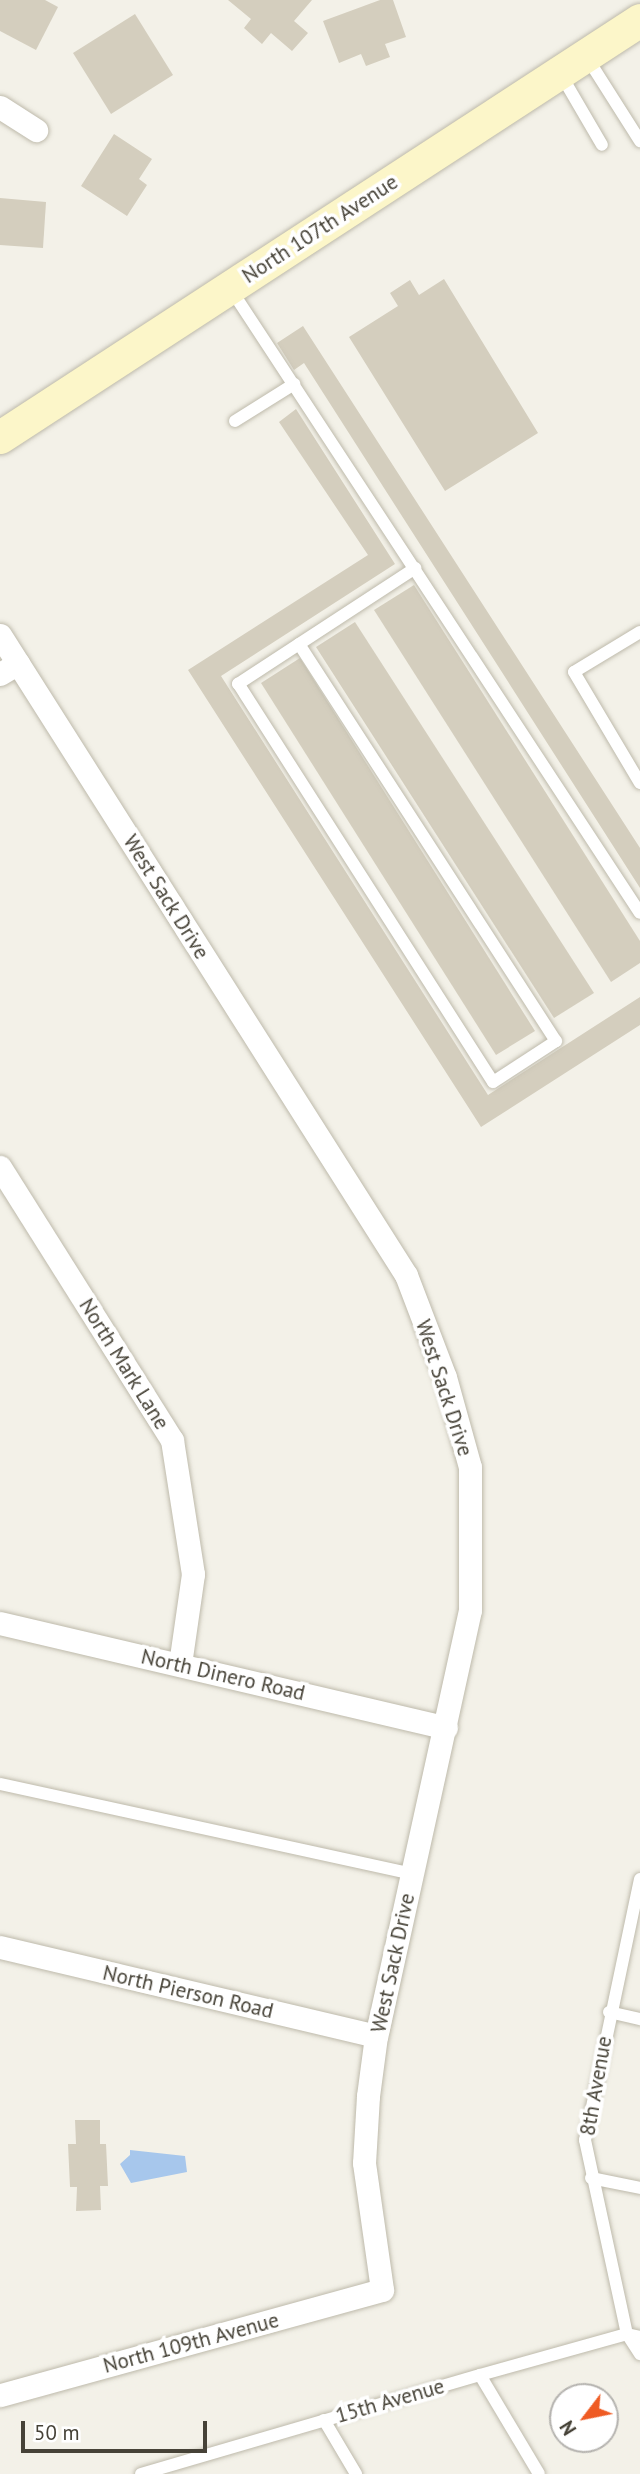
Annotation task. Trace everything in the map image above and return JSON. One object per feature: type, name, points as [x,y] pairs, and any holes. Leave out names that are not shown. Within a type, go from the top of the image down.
[{"type":"main road","name":"North 107th Avenue","points":[[0,438],[640,20]]},
{"type":"street","points":[[0,107],[36,130]]},
{"type":"street","name":"West Sack Drive","points":[[0,635],[9,668],[406,1275],[445,1377],[470,1467],[470,1610],[376,2036],[364,2164],[382,2290]]},
{"type":"street","name":"North Mark Lane","points":[[0,1167],[172,1440],[193,1574],[180,1664]]},
{"type":"street","name":"North Dinero Road","points":[[0,1623],[446,1728]]},
{"type":"street","name":"North Pierson Road","points":[[0,1947],[376,2036]]},
{"type":"street","name":"North 109th Avenue","points":[[0,2395],[382,2290]]},
{"type":"lane","points":[[573,64],[640,141]]},
{"type":"lane","points":[[573,64],[602,145]]},
{"type":"lane","points":[[229,288],[640,913]]},
{"type":"lane","points":[[235,421],[294,384]]},
{"type":"lane","points":[[299,644],[556,1041],[493,1082],[238,684],[299,644],[415,568]]},
{"type":"lane","points":[[640,632],[574,673],[640,783]]},
{"type":"lane","points":[[0,1784],[413,1874]]},
{"type":"lane","name":"8th Avenue","points":[[634,2336],[591,2178],[585,2140],[609,2012],[640,1878]]},
{"type":"lane","points":[[609,2012],[640,2019]]},
{"type":"lane","points":[[591,2178],[640,2188]]},
{"type":"lane","points":[[634,2336],[640,2354]]},
{"type":"lane","name":"15th Avenue","points":[[141,2474],[171,2471],[324,2420],[480,2375],[634,2336]]},
{"type":"lane","points":[[480,2375],[539,2474]]},
{"type":"lane","points":[[324,2420],[356,2474]]},
{"type":"water","points":[[130,2150],[185,2156],[187,2172],[131,2183],[120,2164],[130,2155]]},
{"type":"building","points":[[0,0],[45,0],[58,7],[36,50],[0,31]]},
{"type":"building","points":[[228,0],[312,0],[294,21],[308,33],[292,51],[271,33],[262,44],[244,28],[251,19]]},
{"type":"building","points":[[380,0],[393,0],[406,37],[385,44],[390,57],[366,66],[361,54],[339,63],[323,21]]},
{"type":"building","points":[[135,14],[173,75],[111,114],[73,53]]},
{"type":"building","points":[[114,134],[152,159],[139,179],[147,185],[127,216],[81,186]]},
{"type":"building","points":[[0,198],[46,202],[43,248],[0,245]]},
{"type":"building","points":[[444,279],[538,433],[445,491],[349,337],[398,306],[390,293],[410,280],[419,295]]},
{"type":"building","points":[[303,326],[640,848],[640,888],[304,363],[294,370],[277,343]]},
{"type":"building","points":[[296,409],[395,564],[221,676],[488,1095],[640,997],[640,1025],[481,1127],[188,670],[368,555],[279,422]]},
{"type":"building","points":[[414,585],[640,941],[640,963],[611,982],[374,610]]},
{"type":"building","points":[[355,622],[594,993],[554,1018],[316,647]]},
{"type":"building","points":[[300,658],[535,1031],[496,1055],[261,683]]},
{"type":"building","points":[[75,2120],[100,2120],[100,2144],[106,2144],[108,2186],[100,2186],[101,2210],[76,2211],[77,2187],[70,2187],[68,2144],[76,2144]]}]
